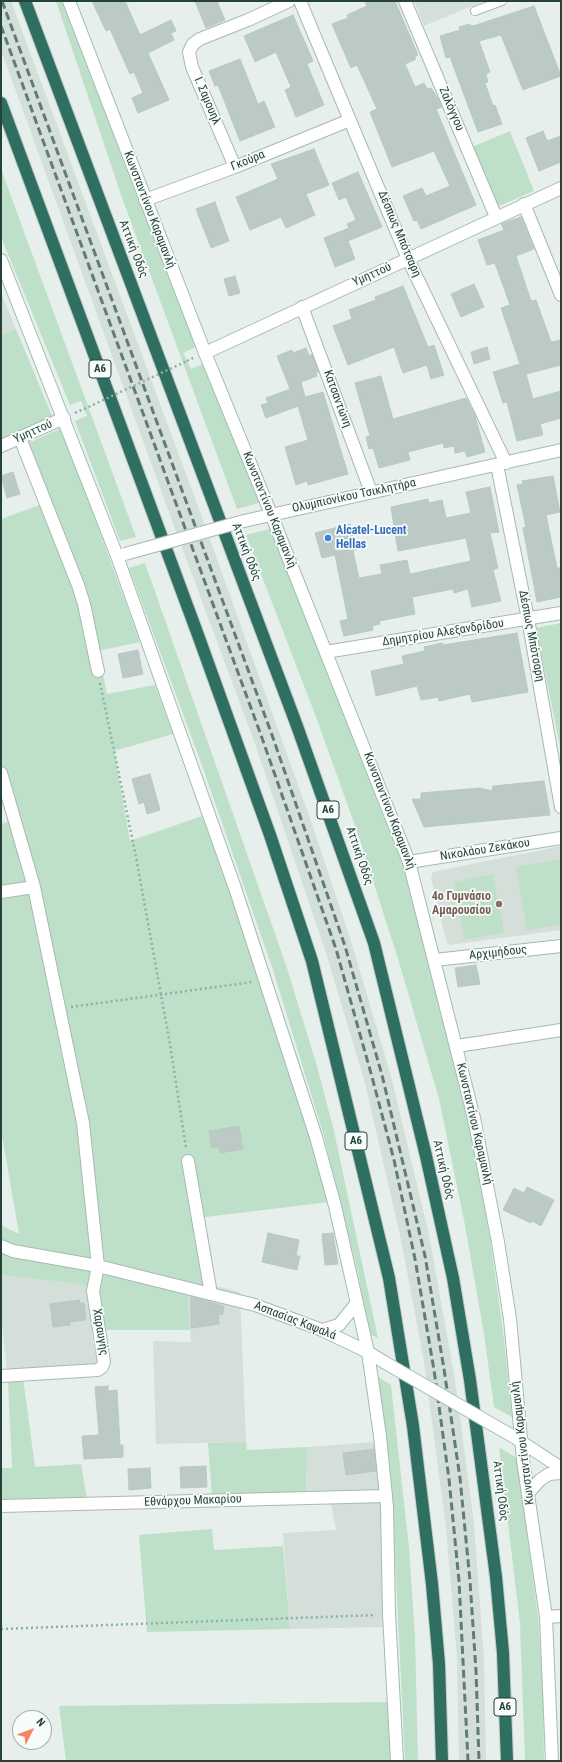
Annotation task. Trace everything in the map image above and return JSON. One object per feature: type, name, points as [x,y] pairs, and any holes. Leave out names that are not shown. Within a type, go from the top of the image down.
[{"type":"highway","name":"Αττική Οδός","points":[[25,1],[307,754],[374,943],[426,1156],[453,1278],[470,1380],[496,1577],[503,1653],[508,1761]]},
{"type":"highway","name":"Α6","points":[[1,104],[198,635],[270,835],[312,961],[389,1278],[413,1426],[432,1584],[439,1664],[442,1761]]},
{"type":"street","name":"Κωνσταντίνου Καραμανλή","points":[[69,1],[205,353],[409,862],[456,1046],[486,1176],[498,1242],[510,1319],[518,1439],[528,1492],[546,1617],[552,1761]]},
{"type":"street","name":"Ι. Σαμουηλ","points":[[234,167],[192,67],[189,52],[192,44],[200,38],[248,20],[289,1]]},
{"type":"street","name":"Δέσπως Μπότσαρη","points":[[300,1],[408,259],[501,464],[561,807]]},
{"type":"street","name":"Ζαλόγγου","points":[[406,1],[496,217]]},
{"type":"street","name":"Γκούρα","points":[[145,200],[234,167],[350,120]]},
{"type":"street","name":"Υμηττού","points":[[205,353],[561,188]]},
{"type":"street","points":[[524,204],[561,295]]},
{"type":"street","points":[[1,260],[121,555],[266,980],[316,1136],[335,1206],[368,1352],[386,1496],[389,1614],[397,1761]]},
{"type":"street","name":"Κατσαντώνη","points":[[302,307],[371,492]]},
{"type":"street","name":"Υμηττού","points":[[1,446],[64,418]]},
{"type":"street","points":[[20,438],[78,585],[84,604],[98,671]]},
{"type":"street","name":"Ολυμπιονίκου Τσικλητήρα","points":[[121,555],[269,514],[561,450]]},
{"type":"street","name":"Δημητρίου Αλεξανδρίδου","points":[[326,652],[561,613]]},
{"type":"street","points":[[1,773],[34,886],[83,1123],[98,1266]]},
{"type":"street","name":"Νικολάου Ζεκάκου","points":[[409,862],[561,838]]},
{"type":"street","points":[[1,892],[34,886]]},
{"type":"street","name":"Αρχιμήδους","points":[[435,960],[561,946]]},
{"type":"street","points":[[456,1046],[561,1030]]},
{"type":"street","points":[[188,1161],[211,1294]]},
{"type":"street","name":"Ασπασίας Καψαλά","points":[[1,1246],[13,1252],[98,1266],[255,1305],[322,1330],[368,1352],[518,1439],[561,1468]]},
{"type":"street","name":"Χαραυγής","points":[[1,1376],[98,1370],[102,1367],[104,1358],[93,1291],[98,1266]]},
{"type":"street","points":[[322,1330],[339,1325],[356,1304]]},
{"type":"street","points":[[528,1492],[549,1474],[561,1473]]},
{"type":"street","name":"Εθνάρχου Μακαρίου","points":[[1,1506],[386,1496]]},
{"type":"street","points":[[546,1617],[561,1616]]},
{"type":"lane","points":[[475,11],[502,1]]},
{"type":"path","points":[[84,409],[187,361]]},
{"type":"path","points":[[98,671],[135,852],[161,994],[188,1161]]},
{"type":"path","points":[[58,1008],[266,980]]},
{"type":"path","points":[[1,1629],[389,1614]]},
{"type":"shaded area","points":[[1,1],[11,1],[199,509],[311,821],[352,944],[391,1076],[429,1235],[455,1380],[474,1524],[484,1659],[486,1761],[459,1761],[457,1658],[446,1527],[424,1362],[401,1240],[365,1083],[326,953],[254,741],[171,518],[1,50]]},
{"type":"shaded area","points":[[414,1],[484,1],[424,26]]},
{"type":"shaded area","points":[[1,293],[16,329],[1,335]]},
{"type":"shaded area","name":"4ο Γυμνάσιο Αμαρουσίου","points":[[561,846],[561,930],[449,945],[446,940],[431,878],[433,872]]},
{"type":"shaded area","points":[[1,1275],[87,1285],[91,1330],[99,1371],[8,1380],[1,1317]]},
{"type":"shaded area","points":[[187,1286],[220,1287],[240,1292],[246,1442],[156,1444],[153,1341],[191,1342]]},
{"type":"shaded area","points":[[375,1442],[383,1487],[385,1627],[290,1629],[283,1533],[336,1530],[329,1493],[306,1494],[307,1447]]},
{"type":"green space","points":[[56,1],[66,1],[200,345],[183,353],[191,369],[207,362],[262,502],[237,509],[121,195]]},
{"type":"green space","points":[[510,131],[534,191],[492,209],[467,149]]},
{"type":"green space","points":[[1,169],[136,537],[120,541],[75,421],[87,416],[81,401],[70,405],[1,237]]},
{"type":"green space","points":[[16,329],[52,416],[1,441],[1,335]]},
{"type":"green space","points":[[62,428],[140,642],[98,651],[107,694],[155,685],[173,734],[114,751],[130,841],[202,816],[245,933],[310,1136],[329,1202],[198,1218],[208,1287],[187,1286],[190,1330],[91,1330],[87,1285],[1,1275],[1,1225],[19,1234],[1,1130],[1,824],[9,821],[1,797],[1,519],[51,501],[26,444]]},
{"type":"green space","points":[[273,528],[407,864],[476,1156],[487,1217],[503,1331],[512,1417],[494,1407],[484,1334],[464,1220],[439,1099],[399,962],[358,834],[316,717],[246,535]]},
{"type":"green space","points":[[145,563],[286,965],[317,1066],[334,1131],[378,1338],[369,1334],[358,1273],[323,1133],[273,970],[203,768],[129,568]]},
{"type":"green space","points":[[561,623],[561,751],[536,628]]},
{"type":"green space","points":[[561,859],[561,924],[527,930],[516,867]]},
{"type":"green space","points":[[493,874],[504,932],[465,940],[454,882]]},
{"type":"green space","points":[[378,1377],[391,1385],[409,1547],[415,1637],[418,1761],[405,1761],[391,1476]]},
{"type":"green space","points":[[23,1378],[35,1467],[81,1464],[87,1500],[1,1503],[1,1468],[12,1468],[8,1380]]},
{"type":"green space","points":[[246,1442],[247,1450],[307,1447],[306,1494],[212,1497],[208,1443]]},
{"type":"green space","points":[[499,1447],[517,1458],[538,1617],[543,1687],[544,1761],[525,1761],[520,1624]]},
{"type":"green space","points":[[212,1529],[214,1550],[283,1546],[290,1629],[147,1632],[139,1535]]},
{"type":"green space","points":[[390,1702],[394,1761],[66,1761],[59,1706]]},
{"type":"building","points":[[92,1],[125,1],[140,35],[171,20],[176,31],[171,33],[174,40],[148,53],[169,100],[138,113],[132,98],[143,93],[134,72],[130,74],[110,29],[106,31]]},
{"type":"building","points":[[195,1],[217,1],[225,20],[206,28]]},
{"type":"building","points":[[365,1],[395,1],[418,55],[414,57],[416,59],[405,64],[415,87],[424,83],[427,89],[431,88],[437,97],[442,107],[436,109],[476,205],[421,229],[417,220],[414,221],[403,196],[422,188],[426,196],[450,186],[434,151],[392,167],[370,112],[377,109],[357,65],[351,68],[332,24],[348,18],[347,15],[367,6]]},
{"type":"building","points":[[534,6],[561,76],[523,90],[501,35],[479,41],[490,72],[486,74],[488,82],[485,83],[493,106],[495,105],[502,124],[478,132],[450,57],[446,58],[440,36],[460,30],[459,27],[470,24],[471,26],[476,25]]},
{"type":"building","points":[[293,15],[313,61],[307,64],[324,105],[296,117],[285,90],[291,87],[276,52],[255,62],[244,36]]},
{"type":"building","points":[[240,59],[258,104],[264,101],[275,127],[240,141],[218,85],[215,86],[209,71]]},
{"type":"building","points":[[543,131],[547,141],[561,136],[561,162],[539,171],[526,138]]},
{"type":"building","points":[[314,149],[329,185],[306,194],[315,215],[286,228],[281,217],[250,230],[236,197],[278,179],[271,164]]},
{"type":"building","points":[[358,172],[382,227],[348,241],[355,259],[335,267],[324,238],[349,228],[347,224],[356,220],[346,197],[339,200],[332,183]]},
{"type":"building","points":[[215,202],[229,241],[211,248],[196,209]]},
{"type":"building","points":[[521,217],[534,249],[516,256],[531,301],[536,300],[551,342],[561,340],[561,365],[526,374],[533,399],[561,391],[561,418],[540,424],[543,435],[517,441],[507,402],[503,403],[493,372],[520,364],[501,308],[510,305],[495,263],[487,265],[478,240],[504,230],[501,224]]},
{"type":"building","points":[[235,276],[240,293],[229,296],[224,279]]},
{"type":"building","points":[[474,284],[484,307],[461,317],[451,294]]},
{"type":"building","points":[[403,286],[428,347],[434,345],[444,375],[431,379],[427,365],[403,373],[394,347],[348,365],[333,326],[352,319],[349,310],[376,300],[375,297]]},
{"type":"building","points":[[487,347],[490,359],[474,364],[471,352]]},
{"type":"building","points":[[306,348],[309,356],[312,354],[318,372],[316,373],[317,376],[301,382],[305,397],[323,392],[348,474],[308,485],[307,481],[296,485],[285,447],[308,440],[298,406],[266,418],[261,405],[268,403],[266,398],[290,389],[277,356],[292,350],[293,353]]},
{"type":"building","points":[[381,376],[393,419],[466,398],[475,416],[485,452],[467,457],[465,451],[455,453],[454,446],[444,448],[443,443],[408,452],[410,460],[379,468],[373,448],[369,449],[366,437],[370,436],[355,383]]},
{"type":"building","points":[[13,472],[20,494],[7,498],[1,476]]},
{"type":"building","points":[[553,476],[560,512],[546,515],[557,568],[561,568],[561,597],[537,602],[523,528],[526,527],[517,485],[523,484],[522,481]]},
{"type":"building","points":[[490,487],[499,532],[490,533],[498,568],[493,570],[501,601],[472,607],[468,589],[454,593],[453,589],[412,597],[415,614],[379,621],[380,624],[372,626],[373,630],[344,636],[340,621],[348,619],[335,555],[322,558],[315,533],[350,524],[356,550],[353,551],[359,578],[382,574],[380,565],[407,560],[410,574],[471,561],[466,538],[398,551],[391,507],[428,499],[429,503],[442,500],[446,518],[471,513],[466,492]]},
{"type":"building","points":[[517,633],[528,692],[472,702],[470,694],[439,701],[438,697],[421,700],[417,686],[376,696],[371,671],[404,664],[402,656],[425,651],[424,647],[442,643],[443,645]]},
{"type":"building","points":[[138,650],[143,674],[123,678],[118,654]]},
{"type":"building","points":[[150,774],[160,810],[147,814],[144,802],[139,804],[132,779]]},
{"type":"building","points":[[544,781],[550,815],[424,827],[412,799],[421,799],[421,793],[480,788],[492,791],[493,786]]},
{"type":"building","points":[[476,965],[480,984],[458,987],[455,968]]},
{"type":"building","points":[[239,1126],[243,1149],[220,1153],[219,1147],[212,1148],[209,1131]]},
{"type":"building","points":[[527,1187],[554,1200],[541,1226],[503,1210],[514,1188],[524,1193]]},
{"type":"building","points":[[268,1233],[299,1240],[296,1256],[300,1256],[297,1270],[262,1262]]},
{"type":"building","points":[[333,1233],[338,1264],[325,1265],[322,1234]]},
{"type":"building","points":[[191,1297],[224,1306],[223,1314],[218,1315],[219,1324],[191,1328]]},
{"type":"building","points":[[79,1300],[80,1303],[84,1303],[86,1320],[69,1322],[70,1325],[53,1327],[50,1304]]},
{"type":"building","points":[[108,1386],[108,1391],[117,1390],[120,1445],[123,1445],[123,1457],[84,1459],[82,1436],[99,1435],[95,1387]]},
{"type":"building","points":[[374,1449],[376,1471],[346,1475],[343,1453]]},
{"type":"building","points":[[206,1466],[207,1487],[181,1488],[180,1467]]},
{"type":"building","points":[[150,1468],[151,1488],[129,1490],[128,1469]]},
{"type":"railway","points":[[2,1],[272,735],[345,946],[382,1075],[425,1256],[460,1478],[470,1581],[476,1671],[479,1761]]},
{"type":"railway","points":[[1,26],[262,738],[336,949],[372,1077],[394,1160],[415,1259],[434,1370],[449,1479],[459,1581],[468,1761]]},
{"type":"place","name":"Alcatel-Lucent Hellas","points":[[328,538]]},
{"type":"place","name":"4ο Γυμνάσιο Αμαρουσίου","points":[[499,904]]}]
